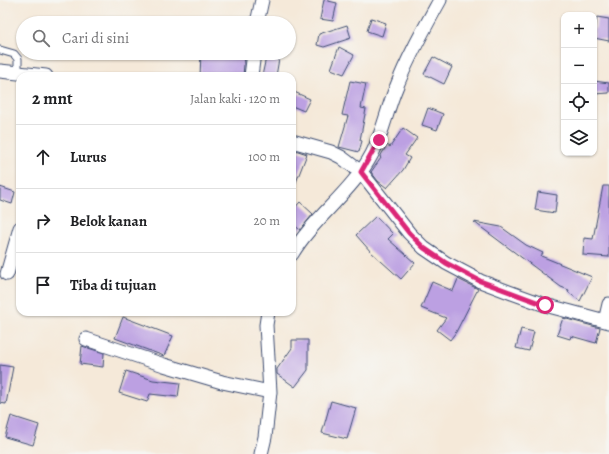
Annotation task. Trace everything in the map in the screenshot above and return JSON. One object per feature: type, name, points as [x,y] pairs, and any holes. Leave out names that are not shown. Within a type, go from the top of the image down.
[{"type":"street","points":[[259,16],[262,0]]},
{"type":"street","points":[[296,247],[361,172],[379,140],[391,100],[400,79],[440,0]]},
{"type":"street","points":[[252,72],[253,60]]},
{"type":"street","points":[[0,71],[18,72]]},
{"type":"street","points":[[296,142],[331,152],[361,172],[409,233],[424,248],[446,263],[480,281],[545,305],[607,321],[609,304]]},
{"type":"street","points":[[7,274],[16,242]]},
{"type":"street","points":[[261,454],[265,437],[270,392],[266,325],[267,316]]},
{"type":"street","points":[[86,339],[164,365],[222,382],[270,392]]},
{"type":"lane","points":[[0,50],[14,54],[16,56]]},
{"type":"lane","points":[[18,60],[18,72]]},
{"type":"building","points":[[324,0],[337,3],[333,21],[320,19]]},
{"type":"building","points":[[597,17],[609,19],[609,41],[597,39]]},
{"type":"building","points":[[371,18],[386,23],[382,36],[367,31]]},
{"type":"building","points":[[347,25],[351,38],[324,47],[317,45],[319,34]]},
{"type":"building","points":[[339,47],[354,55],[344,74],[331,69]]},
{"type":"building","points":[[433,57],[452,67],[444,84],[424,74]]},
{"type":"building","points":[[201,60],[244,60],[243,72],[200,72]]},
{"type":"building","points":[[265,60],[279,60],[277,72],[263,72]]},
{"type":"building","points":[[350,81],[366,84],[361,108],[366,109],[359,152],[339,147],[348,116],[342,115]]},
{"type":"building","points":[[597,81],[609,83],[609,93],[597,94]]},
{"type":"building","points":[[296,93],[310,99],[304,111],[296,108]]},
{"type":"building","points":[[428,108],[443,114],[437,130],[422,125]]},
{"type":"building","points":[[403,128],[417,138],[405,155],[410,158],[403,170],[387,188],[378,181],[371,172],[381,158],[380,157],[387,145],[390,147]]},
{"type":"building","points":[[296,150],[307,154],[296,182]]},
{"type":"building","points":[[603,186],[609,186],[609,257],[583,255],[584,238],[593,239]]},
{"type":"building","points":[[0,187],[15,192],[12,204],[0,200]]},
{"type":"building","points":[[538,192],[557,195],[555,213],[535,210]]},
{"type":"building","points":[[300,202],[313,214],[300,230],[296,226],[296,206]]},
{"type":"building","points":[[376,216],[393,234],[388,239],[415,263],[401,279],[371,252],[356,235]]},
{"type":"building","points":[[474,222],[501,227],[526,245],[543,253],[541,256],[592,277],[580,301],[568,292],[569,290],[561,287]]},
{"type":"building","points":[[458,279],[478,289],[456,332],[450,340],[437,330],[446,318],[421,308],[432,282],[453,291]]},
{"type":"building","points":[[123,317],[173,336],[164,356],[115,338]]},
{"type":"building","points":[[563,318],[600,328],[596,343],[571,336],[570,339],[557,335]]},
{"type":"building","points":[[521,329],[534,332],[529,351],[516,348]]},
{"type":"building","points":[[292,340],[308,340],[308,370],[295,387],[277,374],[277,369],[292,348]]},
{"type":"building","points":[[82,346],[104,353],[103,367],[80,364]]},
{"type":"building","points":[[0,365],[13,367],[6,404],[0,403]]},
{"type":"building","points":[[126,371],[153,380],[180,383],[178,397],[150,394],[147,402],[119,393]]},
{"type":"building","points":[[331,401],[356,408],[347,439],[322,433]]},
{"type":"building","points":[[11,416],[39,425],[33,445],[5,437]]},
{"type":"route","points":[[379,140],[361,172],[409,233],[424,248],[446,263],[480,281],[545,305]]}]
